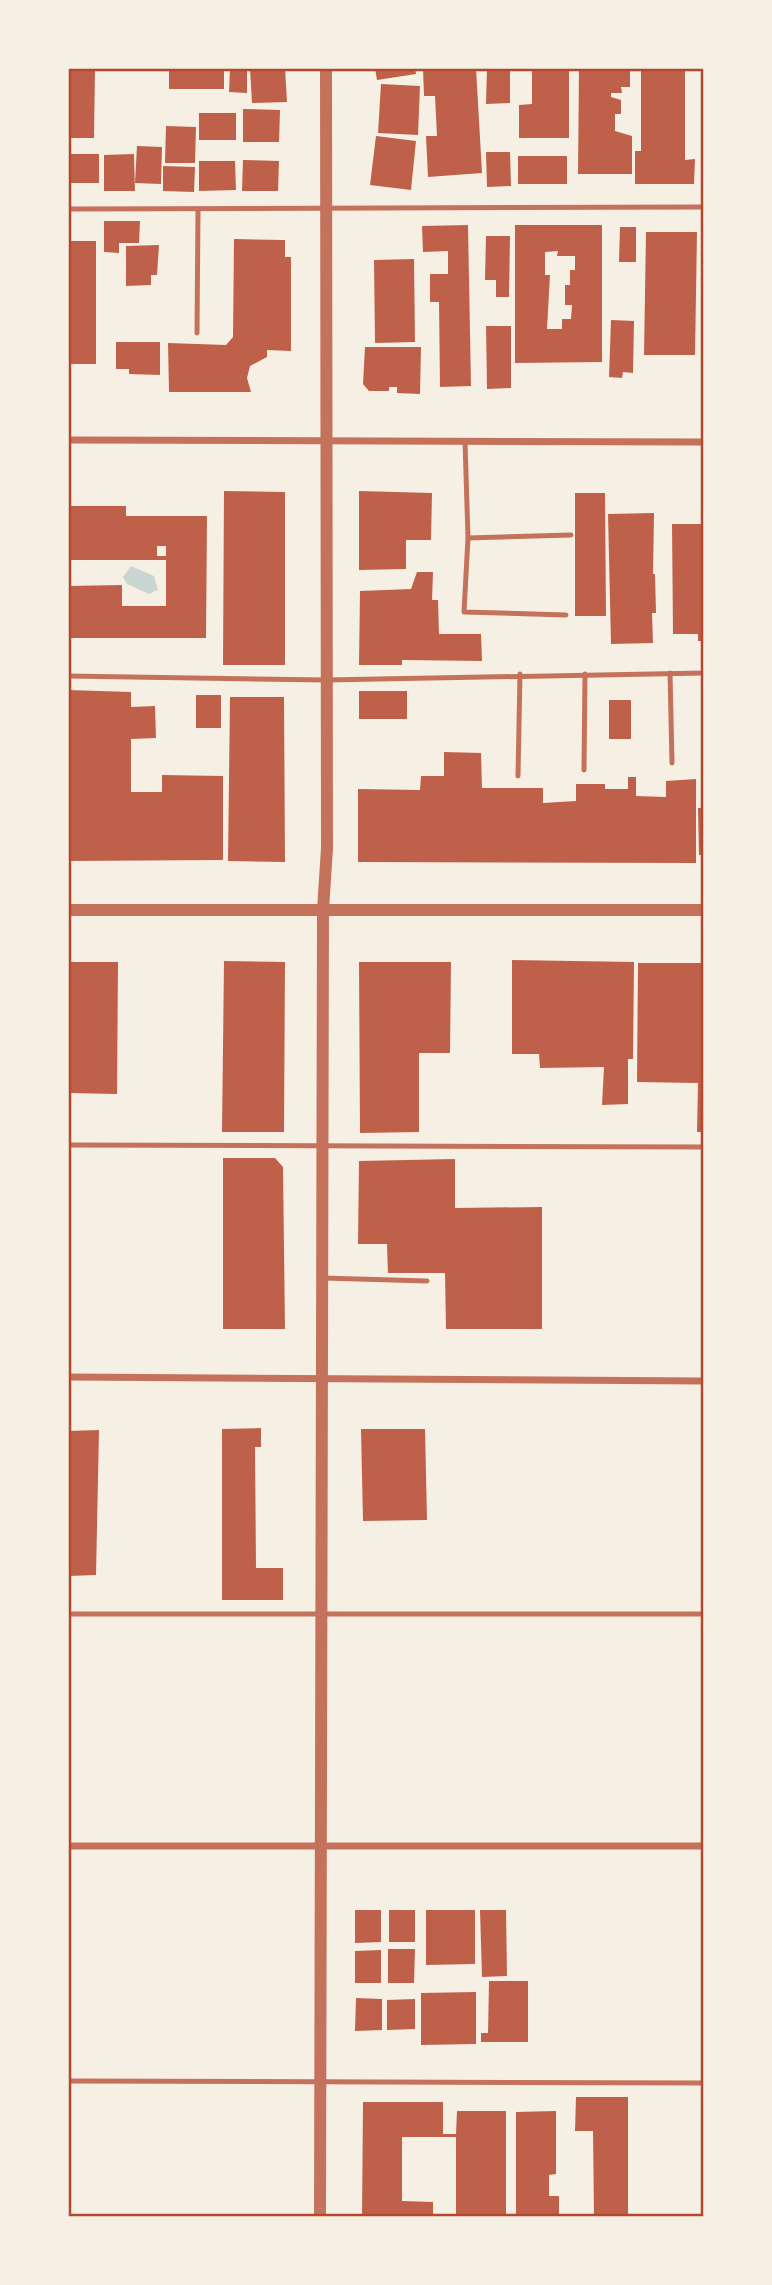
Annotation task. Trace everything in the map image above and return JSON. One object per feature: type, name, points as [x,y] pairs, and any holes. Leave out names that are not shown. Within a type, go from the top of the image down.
[{"type":"street","points":[[320,2217],[326,68]]},
{"type":"street","points":[[68,440],[704,442]]},
{"type":"street","points":[[68,910],[704,910]]},
{"type":"street","points":[[68,1377],[704,1381]]},
{"type":"street","points":[[68,1846],[704,1846]]},
{"type":"lane","points":[[68,209],[704,207]]},
{"type":"lane","points":[[197,333],[198,210]]},
{"type":"lane","points":[[465,441],[468,538],[464,612],[566,615]]},
{"type":"lane","points":[[468,538],[570,536]]},
{"type":"lane","points":[[670,673],[672,763]]},
{"type":"lane","points":[[68,676],[326,680],[520,674],[704,673]]},
{"type":"lane","points":[[518,776],[520,674]]},
{"type":"lane","points":[[584,770],[585,674]]},
{"type":"lane","points":[[68,1145],[704,1147]]},
{"type":"lane","points":[[323,1278],[427,1281]]},
{"type":"lane","points":[[68,1614],[704,1614]]},
{"type":"lane","points":[[68,2081],[704,2083]]},
{"type":"shaded area","points":[[131,566],[154,576],[158,590],[149,594],[127,584],[123,577]]},
{"type":"building","points":[[68,68],[95,68],[94,138],[68,138]]},
{"type":"building","points":[[169,68],[224,68],[224,89],[169,89]]},
{"type":"building","points":[[230,68],[247,68],[247,93],[229,92]]},
{"type":"building","points":[[250,68],[285,68],[287,102],[252,103]]},
{"type":"building","points":[[375,68],[415,68],[416,74],[377,80]]},
{"type":"building","points":[[423,68],[476,68],[482,173],[428,177],[426,136],[437,136],[435,96],[424,96]]},
{"type":"building","points":[[487,68],[510,68],[510,103],[486,104]]},
{"type":"building","points":[[532,68],[569,68],[569,138],[519,138],[519,105],[532,104]]},
{"type":"building","points":[[579,68],[630,68],[630,87],[621,87],[622,93],[611,93],[611,97],[621,100],[621,114],[615,114],[615,131],[632,136],[632,174],[578,174]]},
{"type":"building","points":[[641,68],[685,68],[685,160],[695,159],[694,184],[635,184],[635,151],[641,151]]},
{"type":"building","points":[[381,84],[420,86],[418,135],[378,133]]},
{"type":"building","points":[[243,109],[280,110],[279,142],[243,142]]},
{"type":"building","points":[[199,113],[236,113],[236,140],[199,140]]},
{"type":"building","points":[[166,126],[196,127],[195,163],[165,163]]},
{"type":"building","points":[[376,136],[416,141],[411,190],[370,185]]},
{"type":"building","points":[[137,146],[162,147],[161,184],[135,183]]},
{"type":"building","points":[[486,152],[510,152],[511,186],[487,187]]},
{"type":"building","points":[[68,154],[99,154],[99,183],[68,183]]},
{"type":"building","points":[[134,154],[135,191],[104,191],[104,155]]},
{"type":"building","points":[[518,156],[567,156],[567,184],[518,184]]},
{"type":"building","points":[[243,160],[279,161],[278,191],[242,191]]},
{"type":"building","points":[[199,161],[235,161],[236,190],[199,191]]},
{"type":"building","points":[[163,166],[195,167],[194,192],[163,191]]},
{"type":"building","points":[[104,221],[140,221],[139,243],[119,243],[119,253],[104,252]]},
{"type":"building","points":[[468,225],[471,386],[440,387],[439,302],[430,302],[430,274],[448,274],[448,251],[423,252],[422,226]]},
{"type":"building","points":[[515,225],[602,225],[602,362],[515,363]],"holes":[[[558,251],[557,256],[575,256],[575,270],[570,270],[570,285],[565,285],[565,305],[572,305],[571,319],[562,319],[562,329],[547,329],[550,275],[545,275],[545,252]]]},
{"type":"building","points":[[620,227],[636,227],[636,262],[619,262]]},
{"type":"building","points":[[646,232],[697,232],[695,355],[644,355]]},
{"type":"building","points":[[486,236],[510,236],[509,297],[496,297],[496,280],[485,280]]},
{"type":"building","points":[[234,239],[285,240],[285,257],[291,257],[291,351],[267,350],[267,357],[250,366],[247,378],[251,392],[169,392],[168,343],[226,345],[233,337]]},
{"type":"building","points":[[68,241],[96,241],[96,364],[68,364]]},
{"type":"building","points":[[159,245],[157,275],[151,275],[151,285],[126,286],[126,246]]},
{"type":"building","points":[[414,259],[415,342],[375,343],[374,260]]},
{"type":"building","points":[[611,320],[634,321],[633,373],[623,372],[622,378],[609,377]]},
{"type":"building","points":[[486,326],[511,326],[511,388],[487,389]]},
{"type":"building","points":[[116,342],[160,342],[160,375],[129,374],[129,369],[116,369]]},
{"type":"building","points":[[365,347],[421,347],[420,394],[397,393],[397,387],[389,387],[389,391],[369,391],[363,384]]},
{"type":"building","points":[[224,491],[285,492],[285,665],[223,665]]},
{"type":"building","points":[[359,491],[432,493],[431,540],[406,540],[406,569],[359,570]]},
{"type":"building","points":[[575,493],[605,493],[606,616],[575,616]]},
{"type":"building","points":[[68,506],[126,506],[126,516],[207,516],[206,638],[68,638],[68,586],[122,585],[122,606],[166,606],[166,560],[68,560]],"holes":[[[157,546],[166,546],[166,556],[157,556]]]},
{"type":"building","points":[[654,513],[653,574],[656,613],[652,613],[653,643],[611,644],[608,514]]},
{"type":"building","points":[[672,524],[704,524],[704,641],[698,641],[698,634],[673,634]]},
{"type":"building","points":[[417,572],[433,572],[432,600],[438,600],[439,634],[481,634],[482,661],[402,660],[402,665],[359,665],[360,591],[411,589]]},
{"type":"building","points":[[68,690],[131,692],[131,707],[155,706],[156,738],[131,739],[131,792],[162,792],[162,775],[223,776],[223,860],[68,861]]},
{"type":"building","points":[[359,691],[407,691],[407,719],[359,719]]},
{"type":"building","points":[[196,695],[221,695],[221,728],[196,728]]},
{"type":"building","points":[[230,697],[284,697],[285,862],[228,861]]},
{"type":"building","points":[[609,700],[631,700],[631,739],[609,739]]},
{"type":"building","points":[[444,752],[481,753],[482,788],[543,788],[543,803],[576,801],[576,784],[605,784],[605,789],[628,789],[628,777],[636,777],[636,796],[666,797],[666,781],[696,779],[696,863],[358,862],[358,789],[420,790],[421,776],[444,776]]},
{"type":"building","points":[[698,808],[704,808],[704,855],[699,855]]},
{"type":"building","points":[[512,960],[634,962],[633,1059],[628,1059],[628,1104],[602,1105],[604,1067],[540,1068],[539,1054],[512,1054]]},
{"type":"building","points":[[224,961],[285,962],[284,1132],[222,1132]]},
{"type":"building","points":[[68,962],[118,962],[117,1094],[68,1093]]},
{"type":"building","points":[[359,962],[451,962],[450,1053],[419,1053],[419,1132],[360,1133]]},
{"type":"building","points":[[638,963],[704,963],[704,1132],[697,1132],[698,1083],[637,1082]]},
{"type":"building","points":[[223,1158],[275,1158],[283,1167],[285,1329],[223,1329]]},
{"type":"building","points":[[455,1159],[455,1208],[542,1207],[542,1329],[446,1329],[445,1273],[388,1273],[387,1244],[358,1244],[359,1161]]},
{"type":"building","points":[[261,1428],[261,1447],[255,1447],[256,1568],[283,1568],[283,1600],[222,1600],[222,1429]]},
{"type":"building","points":[[361,1429],[425,1429],[427,1520],[363,1521]]},
{"type":"building","points":[[99,1430],[96,1575],[68,1576],[68,1431]]},
{"type":"building","points":[[355,1910],[381,1910],[381,1942],[355,1943]]},
{"type":"building","points":[[389,1910],[415,1910],[415,1942],[389,1942]]},
{"type":"building","points":[[426,1910],[475,1910],[475,1964],[426,1965]]},
{"type":"building","points":[[480,1910],[506,1910],[507,1976],[482,1977]]},
{"type":"building","points":[[388,1949],[415,1949],[414,1983],[388,1983]]},
{"type":"building","points":[[381,1950],[381,1983],[355,1983],[355,1951]]},
{"type":"building","points":[[489,1981],[528,1981],[528,2042],[481,2042],[481,2033],[488,2033]]},
{"type":"building","points":[[476,1992],[476,2044],[421,2045],[421,1993]]},
{"type":"building","points":[[356,1998],[382,1999],[382,2030],[355,2031]]},
{"type":"building","points":[[415,1999],[415,2029],[387,2030],[387,2000]]},
{"type":"building","points":[[576,2097],[628,2097],[628,2217],[594,2217],[593,2131],[575,2131]]},
{"type":"building","points":[[363,2102],[443,2102],[443,2134],[456,2134],[457,2111],[506,2111],[506,2217],[456,2217],[456,2137],[402,2137],[402,2201],[433,2202],[433,2217],[362,2217]]},
{"type":"building","points":[[556,2111],[556,2174],[549,2175],[549,2196],[559,2196],[559,2217],[516,2217],[516,2112]]}]
